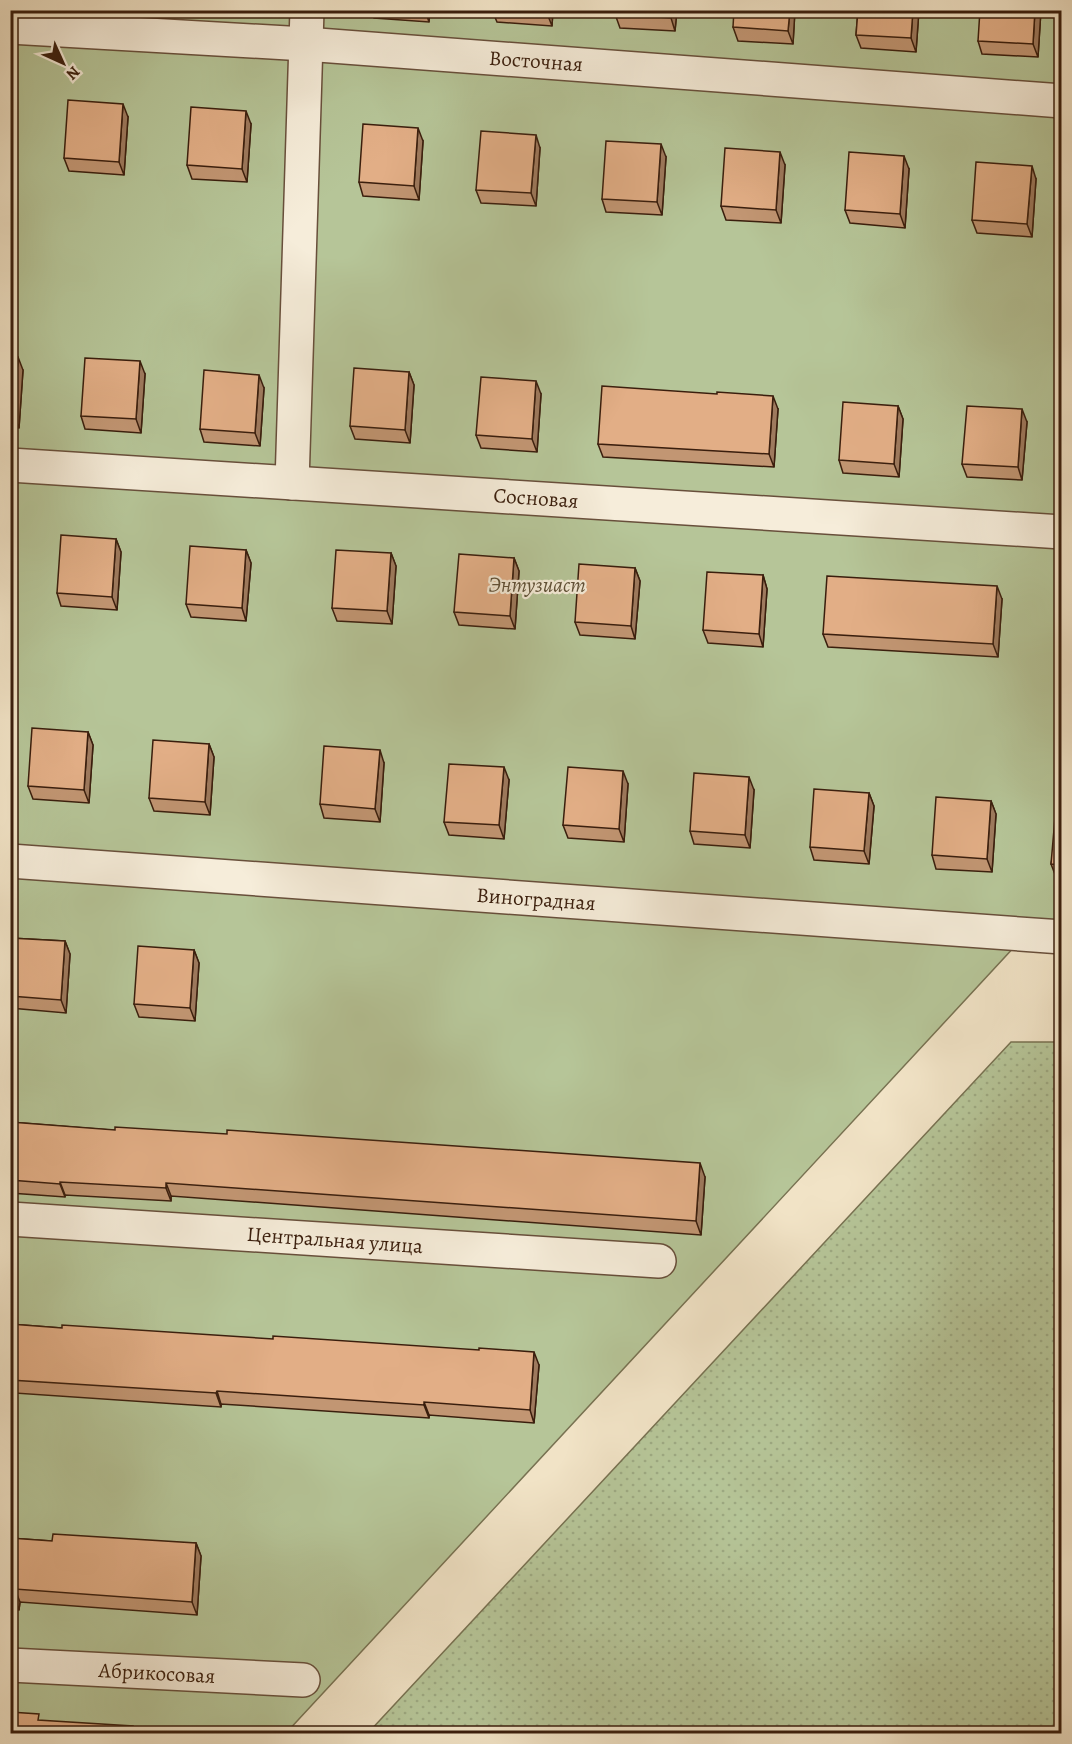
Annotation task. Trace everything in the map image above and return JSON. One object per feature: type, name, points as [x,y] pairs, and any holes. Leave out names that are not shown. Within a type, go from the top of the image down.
[{"type":"street","points":[[292,483],[307,10]]},
{"type":"street","name":"Восточная","points":[[10,27],[305,44],[1062,101]]},
{"type":"street","name":"Сосновая","points":[[10,465],[1062,532]]},
{"type":"street","name":"Виноградная","points":[[10,861],[1062,938]]},
{"type":"street","name":"Центральная улица","points":[[10,1219],[659,1261]]},
{"type":"street","name":"Абрикосовая","points":[[10,1665],[303,1680]]},
{"type":"green space","name":"Энтузиаст","points":[[11,11],[1061,11],[1061,932],[1030,930],[286,1733],[11,1734]]},
{"type":"green space","points":[[1011,1042],[1061,1042],[1061,1733],[368,1733]]},
{"type":"building","points":[[510,10],[547,10],[547,13]]},
{"type":"building","points":[[616,10],[671,10],[671,18],[615,14]]},
{"type":"building","points":[[734,10],[790,10],[788,31],[733,27]]},
{"type":"building","points":[[858,10],[913,10],[911,38],[856,35]]},
{"type":"building","points":[[980,10],[1035,10],[1033,44],[978,41]]},
{"type":"building","points":[[68,100],[123,104],[119,162],[64,158]]},
{"type":"building","points":[[191,107],[246,111],[242,169],[187,165]]},
{"type":"building","points":[[363,124],[418,128],[414,186],[359,182]]},
{"type":"building","points":[[481,131],[536,135],[531,193],[476,190]]},
{"type":"building","points":[[606,141],[661,144],[657,202],[602,199]]},
{"type":"building","points":[[725,148],[780,152],[776,210],[721,206]]},
{"type":"building","points":[[849,152],[904,156],[900,214],[845,210]]},
{"type":"building","points":[[976,162],[1032,166],[1027,224],[972,220]]},
{"type":"building","points":[[10,356],[18,357],[14,415],[10,415]]},
{"type":"building","points":[[85,358],[140,361],[136,419],[81,416]]},
{"type":"building","points":[[354,368],[409,372],[405,430],[350,426]]},
{"type":"building","points":[[204,370],[259,375],[255,433],[200,429]]},
{"type":"building","points":[[481,377],[536,381],[532,439],[476,435]]},
{"type":"building","points":[[602,386],[773,396],[769,454],[598,444]]},
{"type":"building","points":[[843,402],[898,406],[894,464],[839,460]]},
{"type":"building","points":[[967,406],[1022,409],[1018,467],[962,464]]},
{"type":"building","points":[[61,535],[116,539],[112,597],[57,593]]},
{"type":"building","points":[[190,546],[246,550],[242,608],[186,604]]},
{"type":"building","points":[[336,550],[391,553],[387,611],[332,608]]},
{"type":"building","points":[[459,554],[514,558],[510,616],[454,612]]},
{"type":"building","points":[[579,564],[635,568],[631,626],[575,622]]},
{"type":"building","points":[[707,572],[763,575],[759,634],[703,630]]},
{"type":"building","points":[[827,576],[997,586],[993,644],[823,634]]},
{"type":"building","points":[[32,728],[88,732],[84,790],[28,786]]},
{"type":"building","points":[[153,740],[209,744],[205,802],[149,798]]},
{"type":"building","points":[[324,746],[380,750],[375,809],[320,804]]},
{"type":"building","points":[[449,764],[504,767],[499,825],[444,822]]},
{"type":"building","points":[[568,767],[623,771],[619,829],[563,825]]},
{"type":"building","points":[[694,773],[749,777],[745,835],[690,831]]},
{"type":"building","points":[[814,789],[869,793],[864,851],[810,847]]},
{"type":"building","points":[[936,797],[991,801],[987,859],[932,855]]},
{"type":"building","points":[[1056,806],[1062,807],[1062,865],[1051,864]]},
{"type":"building","points":[[10,938],[65,941],[61,1000],[10,996]]},
{"type":"building","points":[[138,946],[194,950],[190,1008],[134,1004]]},
{"type":"building","points":[[10,1122],[115,1130],[115,1127],[227,1134],[227,1130],[700,1163],[696,1221],[166,1183],[166,1188],[10,1180]]},
{"type":"building","points":[[10,1324],[62,1328],[62,1325],[273,1339],[273,1336],[534,1352],[530,1410],[424,1402],[424,1405],[10,1380]]},
{"type":"building","points":[[53,1534],[196,1543],[192,1602],[15,1589],[14,1596],[10,1596],[10,1538],[52,1541]]},
{"type":"building","points":[[10,1712],[39,1714],[38,1720],[133,1726],[132,1734],[10,1734]]}]
